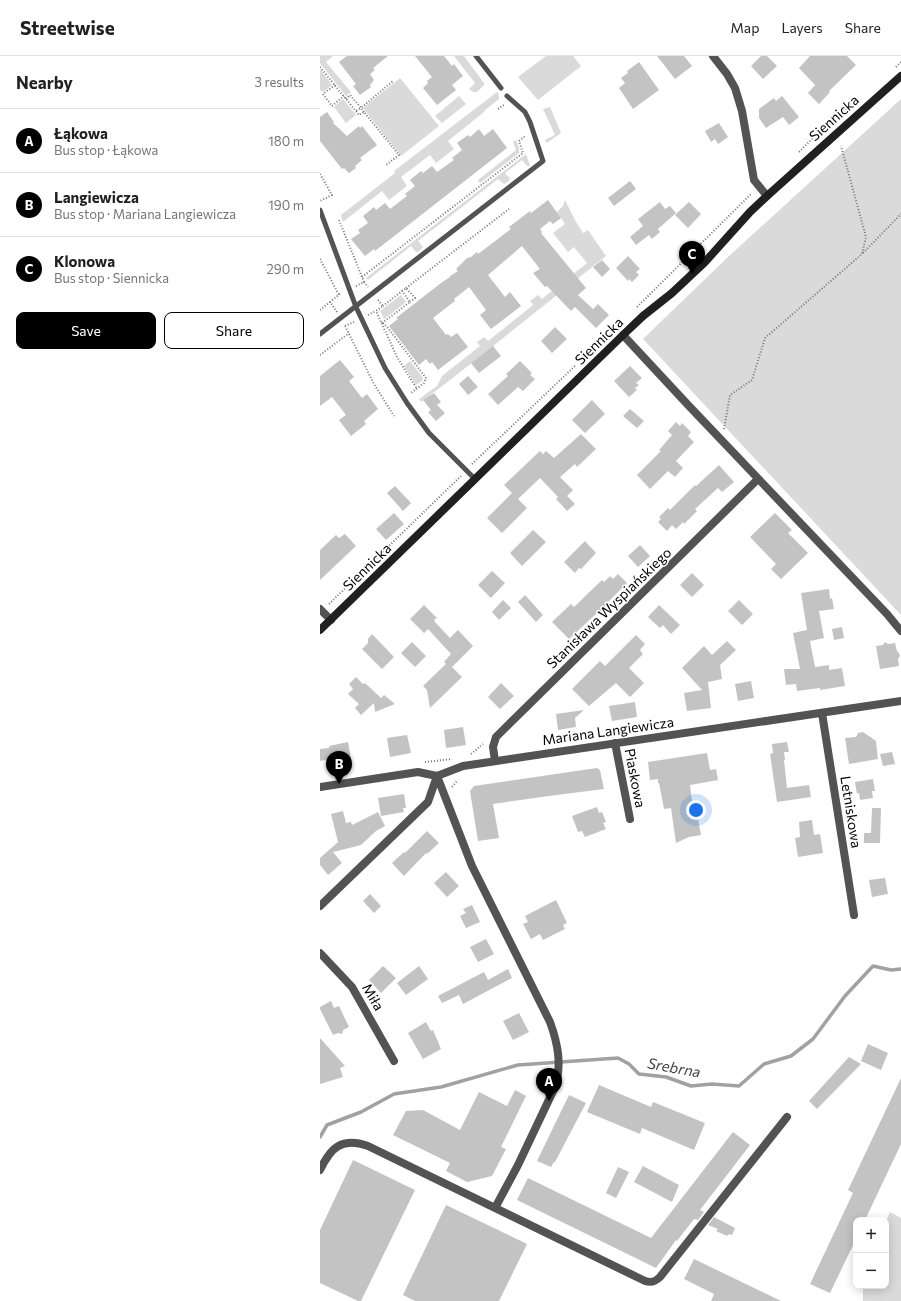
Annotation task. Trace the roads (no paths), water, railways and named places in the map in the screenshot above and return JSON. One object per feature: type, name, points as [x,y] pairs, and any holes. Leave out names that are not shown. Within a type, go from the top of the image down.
[{"type":"main road","name":"Siennicka","points":[[320,630],[623,335],[643,316],[672,293],[705,262],[750,212],[901,76]]},
{"type":"street","points":[[713,56],[727,74],[735,88],[742,111],[754,180],[767,196]]},
{"type":"street","points":[[623,335],[758,480],[887,614],[901,632]]},
{"type":"street","name":"Stanisława Wyspiańskiego","points":[[495,761],[493,747],[496,737],[758,480]]},
{"type":"street","points":[[323,608],[331,620]]},
{"type":"street","name":"Mariana Langiewicza","points":[[437,776],[463,766],[901,701]]},
{"type":"street","name":"Letniskowa","points":[[822,713],[854,916]]},
{"type":"street","name":"Piaskowa","points":[[615,743],[630,819]]},
{"type":"street","points":[[320,787],[418,772],[437,776]]},
{"type":"street","points":[[320,906],[428,802],[437,776]]},
{"type":"street","points":[[437,776],[472,866],[550,1022],[559,1054],[559,1074],[549,1101],[495,1208]]},
{"type":"street","name":"Miła","points":[[320,953],[352,987],[394,1061]]},
{"type":"street","points":[[320,1170],[327,1155],[332,1150],[344,1143],[358,1142],[645,1281],[650,1282],[656,1281],[660,1278],[787,1117]]},
{"type":"lane","points":[[476,56],[501,88]]},
{"type":"lane","points":[[320,334],[543,161],[530,122],[525,112],[508,96]]},
{"type":"lane","points":[[320,210],[322,222],[349,289],[385,368],[407,403],[429,432],[475,479]]},
{"type":"waterway","name":"Srebrna","points":[[320,1137],[327,1125],[361,1112],[394,1094],[441,1087],[518,1065],[618,1058],[629,1064],[639,1074],[666,1077],[691,1086],[712,1084],[739,1086],[764,1064],[791,1056],[813,1039],[845,996],[873,966],[891,970],[901,969]]},
{"type":"place","name":"Klonowa","points":[[692,274]]},
{"type":"place","name":"Langiewicza","points":[[339,784]]},
{"type":"place","name":"Łąkowa","points":[[549,1101]]}]
